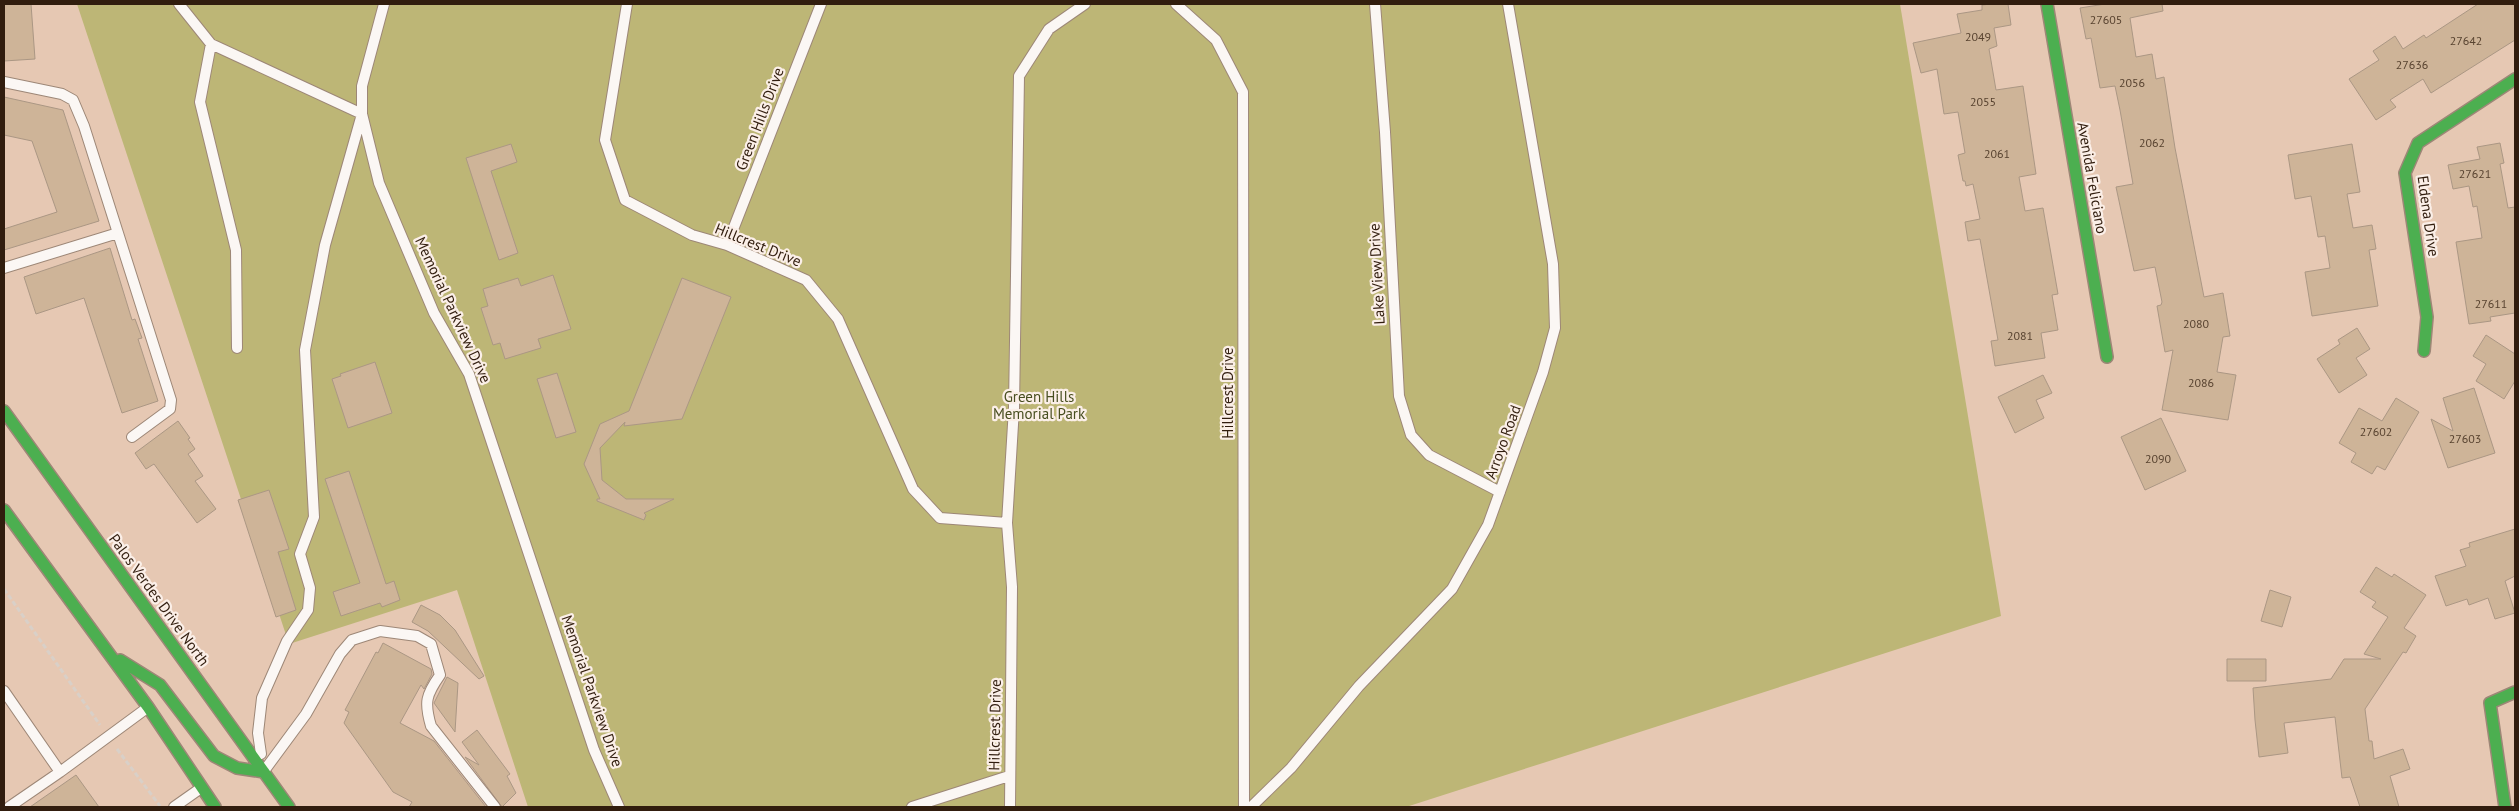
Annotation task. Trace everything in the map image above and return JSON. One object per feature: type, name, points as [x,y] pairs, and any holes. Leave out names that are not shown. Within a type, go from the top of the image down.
[{"type":"main road","name":"Avenida Feliciano","points":[[2047,4],[2107,357]]},
{"type":"main road","name":"Eldena Drive","points":[[2424,351],[2427,317],[2405,173],[2418,142],[2515,80]]},
{"type":"main road","name":"Palos Verdes Drive North","points":[[4,410],[289,807]]},
{"type":"main road","points":[[4,510],[148,708],[215,807]]},
{"type":"main road","points":[[108,653],[160,685],[214,756],[237,768],[264,772]]},
{"type":"main road","points":[[2505,807],[2490,703],[2515,692]]},
{"type":"lane","points":[[179,4],[211,44],[362,114]]},
{"type":"lane","points":[[264,772],[258,733],[262,698],[287,641],[308,610],[310,588],[300,554],[314,517],[305,350],[325,245],[362,114],[362,86],[384,4]]},
{"type":"lane","name":"Hillcrest Drive","points":[[627,4],[605,140],[625,200],[692,236],[727,245],[806,280],[838,319],[912,488],[940,518],[1007,524]]},
{"type":"lane","name":"Green Hills Drive","points":[[727,245],[821,4]]},
{"type":"lane","name":"Hillcrest Drive","points":[[1010,807],[1012,588],[1007,524],[1015,370],[1019,76],[1049,29],[1085,4]]},
{"type":"lane","name":"Hillcrest Drive","points":[[1176,4],[1216,40],[1243,92],[1244,807]]},
{"type":"lane","name":"Lake View Drive","points":[[1375,4],[1385,132],[1399,396],[1411,435],[1430,455],[1500,492]]},
{"type":"lane","name":"Arroyo Road","points":[[1251,807],[1291,768],[1359,686],[1452,589],[1488,525],[1530,410],[1555,328],[1554,264],[1508,4]]},
{"type":"lane","points":[[211,44],[200,102],[236,250],[237,348]]},
{"type":"lane","points":[[4,82],[62,94],[73,100],[171,400],[170,410],[132,437]]},
{"type":"lane","name":"Memorial Parkview Drive","points":[[362,114],[379,183],[434,313],[469,374],[594,750],[619,807]]},
{"type":"lane","points":[[4,268],[118,233]]},
{"type":"lane","points":[[264,772],[306,714],[340,654],[352,640],[380,630],[406,633],[417,636],[431,644],[440,675],[427,694],[428,715],[432,726],[495,807]]},
{"type":"lane","points":[[4,691],[60,772]]},
{"type":"lane","points":[[9,807],[148,708]]},
{"type":"lane","points":[[912,807],[1009,776]]},
{"type":"lane","points":[[174,807],[202,787]]},
{"type":"path","points":[[4,589],[108,737],[161,807]]},
{"type":"green space","name":"Green Hills Memorial Park","points":[[77,4],[1900,4],[2001,616],[1406,807],[528,807],[457,590],[289,644]]},
{"type":"building","points":[[4,4],[31,4],[35,59],[4,61]]},
{"type":"building","points":[[2008,4],[2011,25],[1994,28],[1997,46],[1989,49],[1996,90],[2023,86],[2036,174],[2019,177],[2025,211],[2043,208],[2058,294],[2052,295],[2058,330],[2041,333],[2045,358],[1995,366],[1991,341],[1998,340],[1980,239],[1968,241],[1965,222],[1980,219],[1973,184],[1966,186],[1965,181],[1963,181],[1958,155],[1965,153],[1958,112],[1944,114],[1937,69],[1921,73],[1913,43],[1961,33],[1957,14],[1982,10],[1982,5]]},
{"type":"building","points":[[2105,4],[2162,4],[2163,11],[2130,18],[2136,57],[2152,54],[2156,79],[2164,77],[2175,148],[2204,297],[2223,293],[2230,336],[2223,337],[2217,372],[2236,375],[2228,420],[2162,410],[2173,350],[2165,352],[2157,306],[2161,305],[2162,302],[2155,267],[2134,271],[2116,187],[2133,184],[2120,110],[2115,86],[2100,88],[2091,38],[2086,39],[2080,8]]},
{"type":"building","points":[[2478,4],[2515,4],[2515,40],[2431,93],[2423,79],[2390,100],[2396,107],[2376,120],[2349,79],[2379,60],[2373,51],[2395,36],[2403,49],[2424,35],[2426,38]]},
{"type":"building","points":[[4,97],[63,110],[99,221],[4,250],[4,229],[57,212],[32,141],[4,135]]},
{"type":"building","points":[[2500,143],[2504,163],[2500,164],[2508,208],[2515,207],[2515,313],[2490,317],[2491,321],[2469,324],[2456,242],[2482,238],[2477,206],[2473,207],[2469,186],[2453,189],[2448,165],[2480,159],[2477,147]]},
{"type":"building","points":[[511,144],[517,162],[491,171],[518,253],[499,260],[466,158]]},
{"type":"building","points":[[2352,144],[2360,192],[2347,194],[2353,228],[2372,225],[2376,249],[2369,250],[2378,306],[2312,316],[2305,272],[2330,268],[2325,236],[2318,237],[2311,196],[2295,199],[2288,155]]},
{"type":"building","points":[[110,248],[132,320],[135,319],[142,338],[138,339],[158,401],[122,413],[84,298],[36,314],[24,277]]},
{"type":"building","points":[[553,275],[571,329],[538,339],[541,348],[505,359],[500,343],[493,345],[481,308],[488,306],[483,289],[518,278],[521,286]]},
{"type":"building","points":[[682,278],[731,297],[682,419],[624,426],[625,422],[600,448],[602,480],[626,499],[674,499],[644,513],[646,515],[644,520],[597,501],[597,499],[600,499],[584,464],[600,424],[629,411]]},
{"type":"building","points":[[2357,328],[2370,349],[2356,358],[2367,375],[2339,393],[2317,359],[2340,344],[2338,340]]},
{"type":"building","points":[[2486,335],[2515,354],[2515,381],[2504,399],[2476,381],[2486,364],[2473,356]]},
{"type":"building","points":[[375,362],[392,413],[348,428],[332,379],[341,376],[340,374]]},
{"type":"building","points":[[557,373],[576,432],[556,438],[537,379]]},
{"type":"building","points":[[2043,375],[2052,393],[2036,400],[2044,418],[2015,433],[1998,397]]},
{"type":"building","points":[[2474,388],[2495,453],[2448,468],[2431,419],[2453,431],[2443,398]]},
{"type":"building","points":[[2396,398],[2419,412],[2385,470],[2377,466],[2372,474],[2351,462],[2356,453],[2339,443],[2359,408],[2382,421]]},
{"type":"building","points":[[2161,418],[2186,471],[2145,490],[2121,437]]},
{"type":"building","points":[[178,421],[195,449],[188,454],[203,476],[195,481],[216,509],[197,523],[154,464],[146,469],[135,453]]},
{"type":"building","points":[[349,471],[386,584],[394,581],[400,600],[382,607],[380,603],[341,616],[333,592],[360,583],[325,479]]},
{"type":"building","points":[[269,490],[289,549],[278,552],[296,610],[276,617],[238,500]]},
{"type":"building","points":[[2515,529],[2515,576],[2505,581],[2515,613],[2495,619],[2488,598],[2469,605],[2467,599],[2446,606],[2435,576],[2466,566],[2460,550],[2470,547],[2469,543]]},
{"type":"building","points":[[2376,567],[2392,577],[2394,574],[2426,595],[2404,628],[2416,636],[2406,653],[2403,652],[2365,709],[2369,741],[2372,741],[2374,759],[2403,749],[2410,769],[2390,776],[2399,807],[2360,807],[2350,777],[2342,778],[2335,717],[2284,723],[2288,753],[2259,757],[2255,720],[2253,688],[2331,679],[2344,659],[2381,659],[2364,654],[2388,617],[2372,607],[2376,602],[2360,592]]},
{"type":"building","points":[[2270,590],[2291,597],[2282,627],[2261,621]]},
{"type":"building","points":[[421,605],[440,615],[455,630],[484,676],[479,679],[428,631],[412,622]]},
{"type":"building","points":[[383,643],[431,669],[432,674],[424,689],[421,685],[400,723],[434,741],[486,807],[409,807],[412,802],[393,792],[344,723],[349,712],[345,710],[376,652],[378,653]]},
{"type":"building","points":[[2227,659],[2266,659],[2266,681],[2227,681]]},
{"type":"building","points":[[447,677],[458,683],[455,732],[434,703]]},
{"type":"building","points":[[477,730],[510,774],[507,776],[516,793],[502,807],[465,757],[479,765],[462,742]]},
{"type":"building","points":[[76,775],[99,807],[30,807]]},
{"type":"traffic: fast","points":[[2047,4],[2107,357]]},
{"type":"traffic: fast","points":[[2424,351],[2427,317],[2405,173],[2418,143],[2515,79]]},
{"type":"traffic: fast","points":[[4,411],[289,807]]},
{"type":"traffic: fast","points":[[4,510],[148,707],[215,807]]},
{"type":"traffic: fast","points":[[120,660],[160,685],[214,756],[237,768],[264,772]]},
{"type":"traffic: fast","points":[[2505,807],[2490,703],[2515,692]]}]
